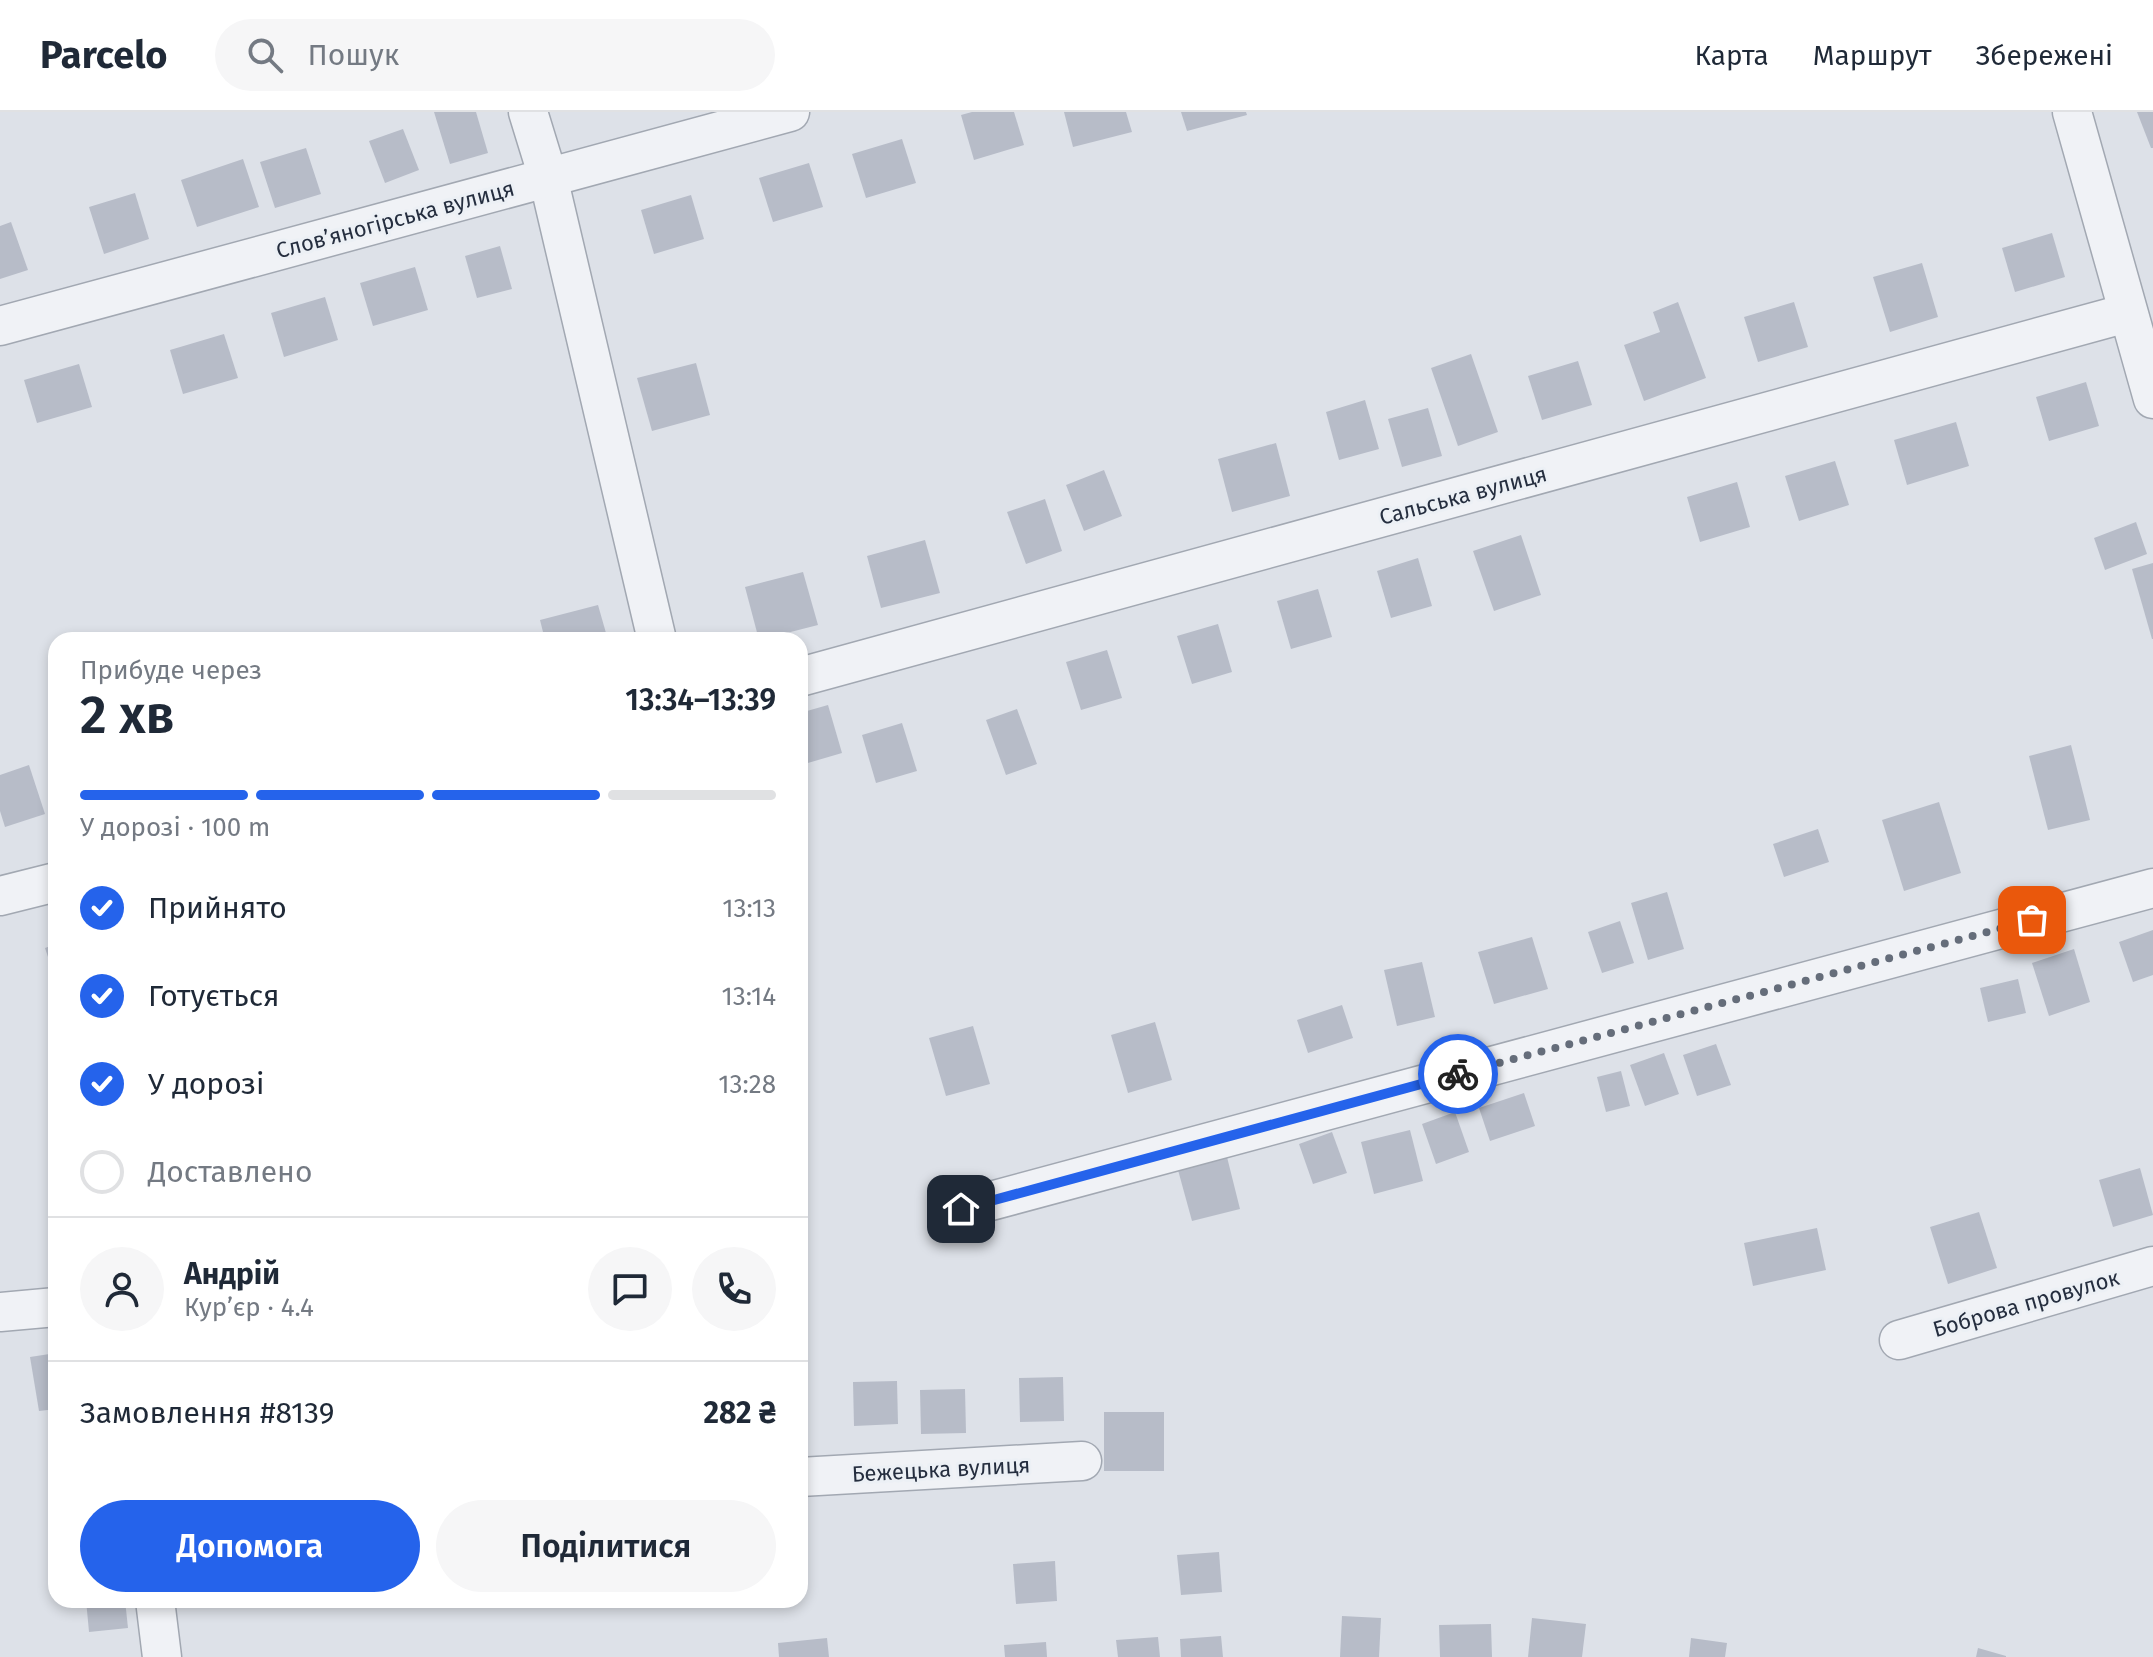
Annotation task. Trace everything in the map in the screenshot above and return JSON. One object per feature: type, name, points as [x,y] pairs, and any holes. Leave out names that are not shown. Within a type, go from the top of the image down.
[{"type":"street","points":[[528,112],[548,177],[655,632]]},
{"type":"street","name":"Слов’яногірська вулиця","points":[[0,326],[790,112]]},
{"type":"street","points":[[2072,112],[2153,399]]},
{"type":"street","name":"Сальська вулиця","points":[[808,675],[2127,313]]},
{"type":"street","points":[[0,896],[48,884]]},
{"type":"street","points":[[961,1209],[2153,888]]},
{"type":"street","name":"Боброва провулок","points":[[1899,1340],[2153,1266]]},
{"type":"street","points":[[0,1312],[48,1308]]},
{"type":"street","name":"Бежецька вулиця","points":[[808,1477],[1082,1461]]},
{"type":"street","points":[[156,1608],[162,1657]]},
{"type":"building","points":[[434,112],[476,112],[488,153],[450,164]]},
{"type":"building","points":[[1014,112],[1024,145],[974,160],[961,115]]},
{"type":"building","points":[[1064,112],[1126,112],[1132,132],[1073,147]]},
{"type":"building","points":[[1181,112],[1246,112],[1247,115],[1187,131]]},
{"type":"building","points":[[2137,112],[2153,112],[2153,148],[2151,148]]},
{"type":"building","points":[[403,129],[419,170],[385,183],[369,141]]},
{"type":"building","points":[[902,139],[916,183],[866,198],[852,154]]},
{"type":"building","points":[[306,148],[321,194],[275,208],[260,162]]},
{"type":"building","points":[[243,159],[259,207],[197,227],[181,180]]},
{"type":"building","points":[[809,163],[823,207],[773,222],[759,178]]},
{"type":"building","points":[[135,193],[149,239],[104,254],[89,207]]},
{"type":"building","points":[[691,195],[704,239],[654,254],[641,210]]},
{"type":"building","points":[[11,222],[28,270],[0,279],[0,226]]},
{"type":"building","points":[[2052,233],[2065,277],[2015,292],[2002,248]]},
{"type":"building","points":[[500,246],[512,289],[477,298],[465,256]]},
{"type":"building","points":[[1922,263],[1938,317],[1890,332],[1873,277]]},
{"type":"building","points":[[415,267],[428,310],[373,326],[360,283]]},
{"type":"building","points":[[325,297],[338,340],[284,357],[271,313]]},
{"type":"building","points":[[1678,302],[1706,378],[1644,401],[1624,345],[1660,332],[1653,312]]},
{"type":"building","points":[[1794,302],[1808,347],[1758,362],[1744,317]]},
{"type":"building","points":[[224,334],[238,378],[183,394],[170,350]]},
{"type":"building","points":[[1471,354],[1498,432],[1458,446],[1431,368]]},
{"type":"building","points":[[1578,361],[1592,405],[1542,420],[1528,376]]},
{"type":"building","points":[[696,363],[710,415],[652,431],[637,378]]},
{"type":"building","points":[[79,364],[92,407],[37,423],[24,380]]},
{"type":"building","points":[[2086,382],[2099,426],[2049,441],[2036,397]]},
{"type":"building","points":[[1365,400],[1379,449],[1339,460],[1326,412]]},
{"type":"building","points":[[1428,408],[1442,456],[1402,467],[1388,419]]},
{"type":"building","points":[[1956,422],[1969,466],[1907,485],[1894,440]]},
{"type":"building","points":[[1276,443],[1290,496],[1232,512],[1218,459]]},
{"type":"building","points":[[1835,461],[1849,505],[1799,521],[1785,476]]},
{"type":"building","points":[[1104,470],[1122,516],[1084,531],[1066,485]]},
{"type":"building","points":[[1737,482],[1750,527],[1700,542],[1687,497]]},
{"type":"building","points":[[1045,499],[1062,551],[1026,564],[1007,512]]},
{"type":"building","points":[[2136,522],[2147,554],[2105,570],[2094,538]]},
{"type":"building","points":[[1521,535],[1541,595],[1494,611],[1473,551]]},
{"type":"building","points":[[925,540],[940,593],[881,608],[867,556]]},
{"type":"building","points":[[1418,558],[1432,606],[1391,618],[1377,571]]},
{"type":"building","points":[[2153,563],[2153,639],[2152,639],[2132,569]]},
{"type":"building","points":[[803,572],[818,625],[790,632],[757,632],[745,587]]},
{"type":"building","points":[[1318,589],[1332,637],[1291,649],[1277,601]]},
{"type":"building","points":[[598,605],[606,632],[543,632],[540,620]]},
{"type":"building","points":[[1218,624],[1232,672],[1192,684],[1177,636]]},
{"type":"building","points":[[1107,650],[1122,698],[1081,710],[1066,662]]},
{"type":"building","points":[[828,705],[842,753],[808,763],[808,711]]},
{"type":"building","points":[[1017,709],[1037,764],[1006,775],[986,720]]},
{"type":"building","points":[[902,723],[917,771],[876,783],[862,735]]},
{"type":"building","points":[[2071,745],[2090,820],[2048,830],[2029,756]]},
{"type":"building","points":[[29,765],[45,814],[5,827],[0,811],[0,775]]},
{"type":"building","points":[[1939,802],[1961,873],[1904,891],[1882,820]]},
{"type":"building","points":[[1818,829],[1829,862],[1784,877],[1773,844]]},
{"type":"building","points":[[1667,892],[1684,949],[1648,960],[1631,903]]},
{"type":"building","points":[[1620,921],[1634,963],[1602,973],[1588,932]]},
{"type":"building","points":[[2153,930],[2153,975],[2133,982],[2119,942]]},
{"type":"building","points":[[1532,937],[1548,989],[1494,1004],[1478,952]]},
{"type":"building","points":[[2074,949],[2090,1002],[2049,1016],[2032,963]]},
{"type":"building","points":[[1422,962],[1435,1017],[1397,1026],[1384,970]]},
{"type":"building","points":[[2018,979],[2026,1013],[1988,1022],[1980,988]]},
{"type":"building","points":[[1342,1005],[1353,1038],[1308,1053],[1297,1020]]},
{"type":"building","points":[[1155,1022],[1172,1080],[1128,1093],[1111,1035]]},
{"type":"building","points":[[973,1026],[990,1084],[946,1096],[929,1038]]},
{"type":"building","points":[[1716,1044],[1731,1085],[1697,1096],[1683,1055]]},
{"type":"building","points":[[1664,1053],[1679,1094],[1645,1106],[1630,1065]]},
{"type":"building","points":[[1621,1071],[1630,1106],[1606,1112],[1597,1077]]},
{"type":"building","points":[[1524,1093],[1535,1126],[1490,1141],[1479,1108]]},
{"type":"building","points":[[1455,1112],[1469,1152],[1436,1164],[1422,1124]]},
{"type":"building","points":[[1410,1130],[1423,1181],[1374,1194],[1361,1142]]},
{"type":"building","points":[[1332,1132],[1347,1173],[1313,1184],[1299,1144]]},
{"type":"building","points":[[1227,1157],[1240,1209],[1192,1221],[1178,1170]]},
{"type":"building","points":[[2140,1168],[2153,1215],[2113,1227],[2099,1180]]},
{"type":"building","points":[[1979,1212],[1997,1268],[1948,1284],[1930,1227]]},
{"type":"building","points":[[1817,1228],[1826,1270],[1753,1286],[1744,1243]]},
{"type":"building","points":[[48,1354],[48,1410],[39,1411],[30,1357]]},
{"type":"building","points":[[1063,1377],[1064,1421],[1020,1422],[1019,1378]]},
{"type":"building","points":[[897,1381],[898,1424],[854,1426],[853,1382]]},
{"type":"building","points":[[965,1389],[966,1433],[921,1434],[920,1390]]},
{"type":"building","points":[[1104,1412],[1164,1412],[1164,1471],[1104,1471]]},
{"type":"building","points":[[1219,1552],[1222,1592],[1181,1595],[1177,1555]]},
{"type":"building","points":[[1055,1561],[1057,1601],[1016,1604],[1013,1564]]},
{"type":"building","points":[[87,1608],[126,1608],[128,1628],[89,1632]]},
{"type":"building","points":[[1342,1616],[1381,1618],[1379,1657],[1340,1657]]},
{"type":"building","points":[[1532,1618],[1586,1624],[1582,1657],[1528,1657]]},
{"type":"building","points":[[1491,1624],[1492,1657],[1440,1657],[1439,1625]]},
{"type":"building","points":[[1221,1636],[1223,1657],[1181,1657],[1180,1639]]},
{"type":"building","points":[[1158,1637],[1160,1657],[1118,1657],[1116,1640]]},
{"type":"building","points":[[827,1638],[829,1657],[779,1657],[778,1643]]},
{"type":"building","points":[[1691,1638],[1727,1643],[1725,1657],[1689,1657]]},
{"type":"building","points":[[1046,1642],[1047,1657],[1005,1657],[1004,1645]]},
{"type":"building","points":[[1978,1648],[2006,1656],[2006,1657],[1976,1657]]},
{"type":"way so far","points":[[1458,1074],[2032,920]]},
{"type":"route","points":[[961,1209],[1458,1074]]}]
